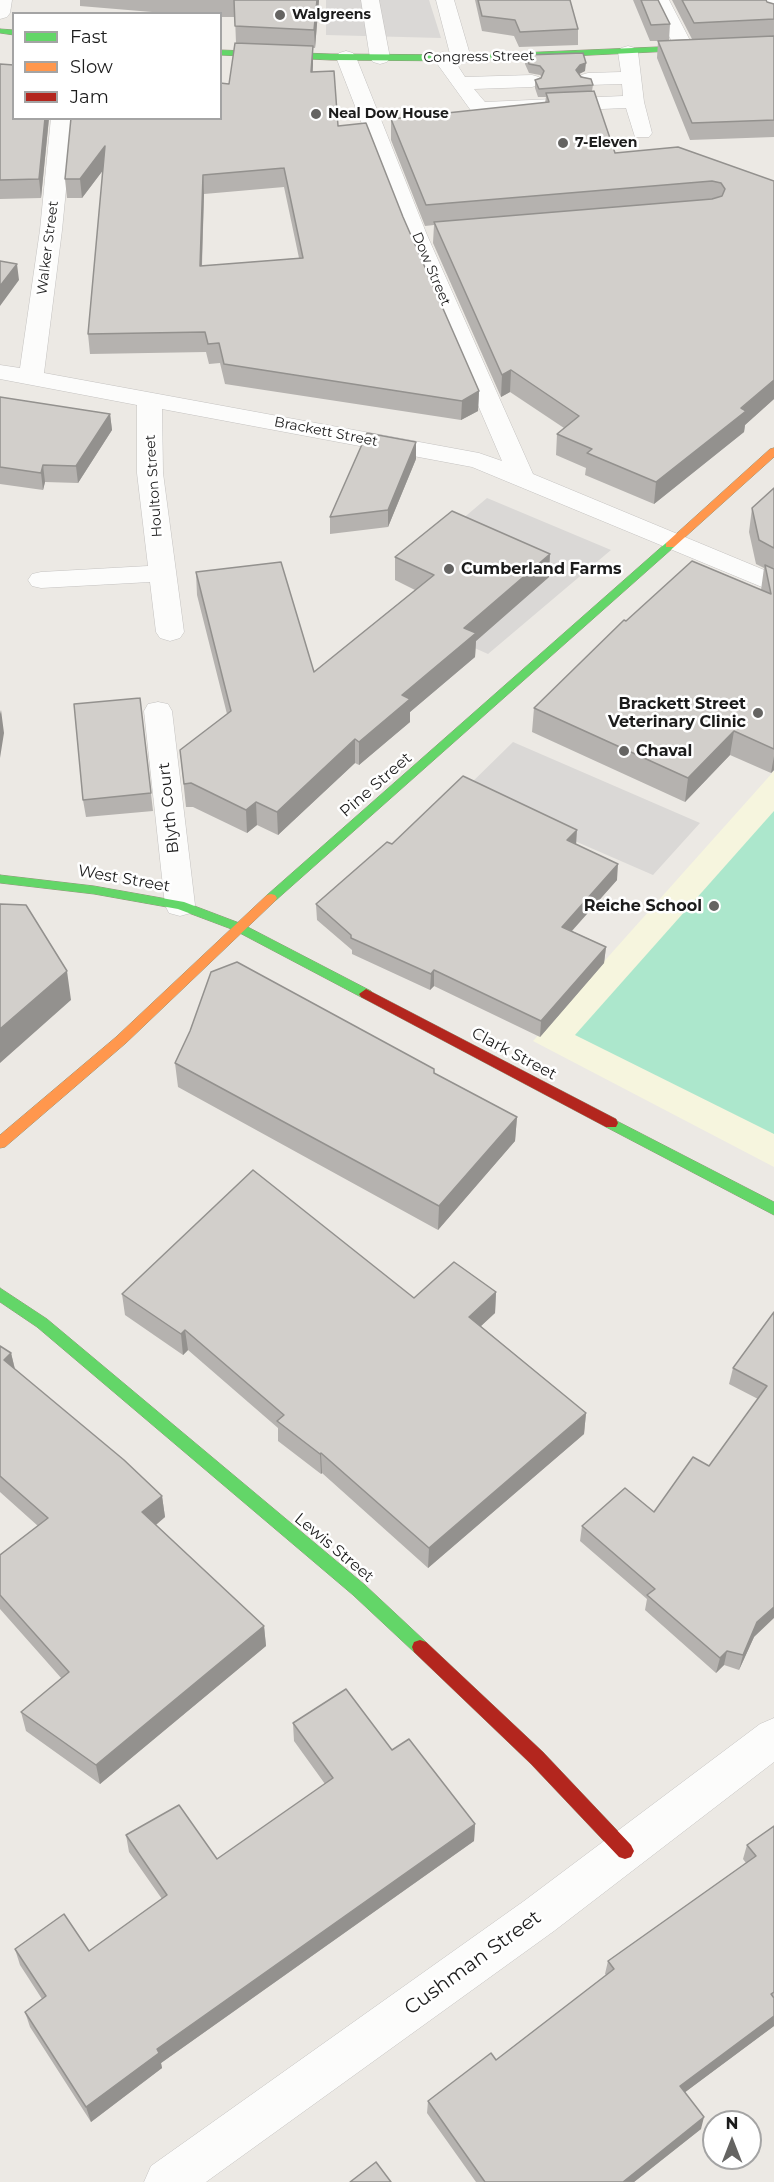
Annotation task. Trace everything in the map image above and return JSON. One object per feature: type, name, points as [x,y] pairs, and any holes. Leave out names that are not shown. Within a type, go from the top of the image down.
[{"type":"street","points":[[0,13],[2,0]]},
{"type":"street","name":"Congress Street","points":[[222,52],[380,58],[452,58],[774,44]]},
{"type":"street","name":"Dow Street","points":[[346,57],[427,234],[522,479]]},
{"type":"street","name":"Walker Street","points":[[31,377],[51,230],[62,120]]},
{"type":"street","name":"Brackett Street","points":[[0,372],[479,461],[774,584]]},
{"type":"street","name":"Houlton Street","points":[[149,398],[150,473],[170,632]]},
{"type":"street","name":"Pine Street","points":[[0,1143],[121,1040],[238,927],[674,543],[774,451]]},
{"type":"street","points":[[41,580],[162,573]]},
{"type":"street","name":"Blyth Court","points":[[158,711],[180,905]]},
{"type":"street","name":"West Street","points":[[0,879],[94,890],[180,905],[238,927]]},
{"type":"street","name":"Clark Street","points":[[238,927],[774,1209]]},
{"type":"street","name":"Lewis Street","points":[[0,1294],[42,1323],[358,1590],[537,1758],[625,1851]]},
{"type":"street","name":"Cushman Street","points":[[167,2182],[539,1916],[774,1737]]},
{"type":"lane","points":[[370,0],[380,58]]},
{"type":"lane","points":[[445,0],[452,58],[459,83],[479,108],[634,102]]},
{"type":"lane","points":[[660,0],[684,48]]},
{"type":"lane","points":[[767,0],[774,14]]},
{"type":"lane","points":[[628,52],[634,102],[642,133]]},
{"type":"lane","points":[[588,79],[632,78]]},
{"type":"lane","points":[[459,83],[532,81]]},
{"type":"shaded area","points":[[326,0],[429,0],[441,38],[326,35]]},
{"type":"shaded area","points":[[487,498],[611,550],[488,654],[410,619],[447,532]]},
{"type":"shaded area","points":[[513,742],[700,823],[653,875],[462,792]]},
{"type":"shaded area","name":"Reiche School","points":[[774,771],[774,1167],[533,1041]]},
{"type":"green space","name":"Reiche School","points":[[774,811],[774,1134],[575,1035]]},
{"type":"building","name":"Walgreens","points":[[234,0],[317,0],[314,30],[235,26]]},
{"type":"building","points":[[478,0],[570,0],[578,29],[520,32],[515,20],[482,16]]},
{"type":"building","points":[[641,0],[658,0],[670,24],[651,25]]},
{"type":"building","points":[[682,0],[766,0],[774,4],[774,19],[694,23]]},
{"type":"building","points":[[774,36],[774,120],[692,123],[658,41]]},
{"type":"building","points":[[235,43],[313,46],[311,72],[334,71],[338,126],[366,123],[403,217],[479,391],[462,401],[224,364],[219,343],[208,344],[205,332],[88,334],[105,146],[80,179],[65,179],[71,120],[222,120],[222,83],[229,84]],"holes":[[[284,168],[303,258],[200,266],[203,175]]]},
{"type":"building","points":[[583,53],[586,63],[580,65],[576,70],[581,77],[591,79],[593,85],[539,89],[535,80],[541,78],[544,71],[540,66],[529,64],[526,55]]},
{"type":"building","points":[[0,64],[12,65],[12,120],[45,120],[39,179],[0,180]]},
{"type":"building","points":[[594,91],[615,153],[678,147],[774,181],[774,380],[741,408],[746,411],[656,482],[587,453],[592,449],[557,434],[579,416],[511,370],[502,375],[434,222],[712,199],[722,196],[725,189],[721,183],[712,181],[426,205],[391,119],[549,102],[546,93]]},
{"type":"building","points":[[0,261],[17,264],[0,286]]},
{"type":"building","points":[[0,397],[110,414],[76,466],[43,465],[41,473],[0,467]]},
{"type":"building","points":[[367,433],[416,442],[388,510],[330,517]]},
{"type":"building","points":[[774,488],[774,548],[759,540],[752,508]]},
{"type":"building","points":[[452,511],[550,554],[464,628],[476,633],[402,695],[410,699],[359,742],[355,739],[277,812],[256,802],[246,810],[191,783],[184,784],[180,750],[231,711],[196,572],[281,562],[314,672],[434,575],[395,557]]},
{"type":"building","points":[[692,561],[771,594],[765,565],[774,569],[774,749],[734,731],[688,778],[534,708],[624,620],[626,621]]},
{"type":"building","points":[[140,698],[151,793],[83,800],[74,704]]},
{"type":"building","points":[[463,776],[577,830],[567,840],[618,864],[562,927],[606,947],[541,1021],[434,970],[431,974],[351,938],[351,935],[316,904],[387,842],[392,844]]},
{"type":"building","points":[[0,904],[26,905],[67,971],[0,1029]]},
{"type":"building","points":[[237,962],[517,1117],[439,1206],[175,1063],[190,1031],[211,972]]},
{"type":"building","points":[[253,1170],[414,1298],[454,1262],[496,1292],[469,1317],[586,1413],[429,1548],[321,1453],[277,1421],[284,1415],[185,1330],[181,1334],[122,1294]]},
{"type":"building","points":[[774,1312],[774,1607],[757,1622],[743,1655],[727,1651],[720,1658],[647,1595],[655,1589],[582,1526],[625,1488],[654,1512],[693,1457],[709,1466],[767,1386],[733,1368]]},
{"type":"building","points":[[0,1346],[11,1353],[4,1360],[124,1460],[162,1496],[142,1512],[264,1626],[96,1765],[21,1712],[69,1672],[0,1595],[0,1555],[48,1518],[0,1476]]},
{"type":"building","points":[[346,1689],[392,1750],[409,1739],[475,1824],[157,2049],[159,2053],[86,2107],[25,2012],[46,1996],[15,1949],[64,1914],[89,1951],[167,1895],[126,1835],[179,1805],[217,1859],[333,1778],[293,1723]]},
{"type":"building","points":[[774,1826],[774,1992],[771,1994],[774,1998],[774,2016],[680,2086],[702,2114],[702,2119],[623,2182],[485,2182],[428,2101],[491,2053],[496,2060],[614,1969],[608,1961],[756,1856],[747,1845]]},
{"type":"building","points":[[376,2162],[391,2182],[350,2182]]},
{"type":"traffic: fast","points":[[0,31],[12,33]]},
{"type":"traffic: fast","points":[[222,52],[331,57],[470,58],[774,44]]},
{"type":"traffic: fast","points":[[271,898],[670,545]]},
{"type":"traffic: fast","points":[[0,879],[94,890],[180,905],[238,927],[366,994]]},
{"type":"traffic: fast","points":[[611,1123],[774,1209]]},
{"type":"traffic: fast","points":[[0,1294],[42,1323],[359,1590],[420,1647]]},
{"type":"traffic: slow","points":[[670,545],[774,451]]},
{"type":"traffic: slow","points":[[0,1143],[121,1040],[271,898]]},
{"type":"traffic: jam","points":[[366,994],[611,1123]]},
{"type":"traffic: jam","points":[[420,1647],[537,1758],[625,1851]]},
{"type":"place","name":"Walgreens","points":[[280,15]]},
{"type":"place","name":"Neal Dow House","points":[[316,114]]},
{"type":"place","name":"7-Eleven","points":[[563,143]]},
{"type":"place","name":"Cumberland Farms","points":[[449,569]]},
{"type":"place","name":"Brackett Street Veterinary Clinic","points":[[758,713]]},
{"type":"place","name":"Chaval","points":[[624,751]]},
{"type":"place","name":"Reiche School","points":[[714,906]]}]
